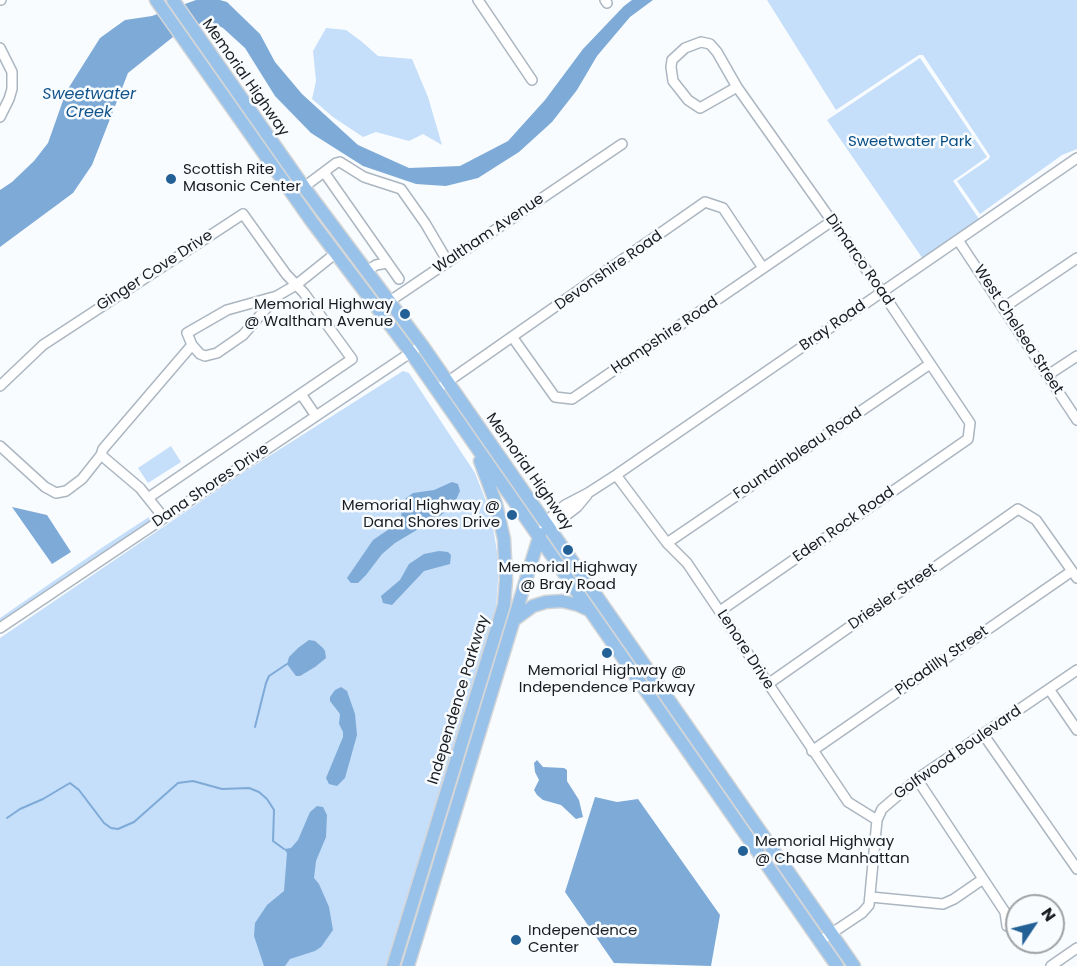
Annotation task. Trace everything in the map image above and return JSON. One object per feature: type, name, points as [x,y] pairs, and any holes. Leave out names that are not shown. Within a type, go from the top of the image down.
[{"type":"main road","name":"Memorial Highway","points":[[175,3],[303,187],[371,268],[390,301],[448,381],[543,529],[590,611],[837,966]]},
{"type":"main road","name":"Memorial Highway","points":[[160,5],[292,195],[411,353],[523,515],[543,529],[623,634],[854,966]]},
{"type":"main road","points":[[292,195],[303,187]]},
{"type":"main road","points":[[379,309],[390,301]]},
{"type":"main road","name":"Independence Parkway","points":[[393,966],[505,598],[506,560],[501,525],[496,504],[472,441]]},
{"type":"main road","name":"Independence Parkway","points":[[408,966],[543,529]]},
{"type":"main road","points":[[513,621],[533,606],[546,602],[571,603],[590,611]]},
{"type":"main road","points":[[612,642],[623,634]]},
{"type":"main road","points":[[671,728],[683,720]]},
{"type":"main road","points":[[737,822],[748,814]]},
{"type":"street","points":[[478,0],[532,80]]},
{"type":"street","name":"Dimarco Road","points":[[737,87],[700,108],[688,100],[673,81],[672,60],[685,48],[701,42],[710,44],[737,87],[882,292],[970,423],[968,439]]},
{"type":"street","points":[[0,48],[12,72],[12,89],[0,117]]},
{"type":"street","name":"Waltham Avenue","points":[[390,301],[622,144]]},
{"type":"street","name":"Bray Road","points":[[543,529],[577,507],[588,493],[1077,158]]},
{"type":"street","points":[[303,187],[339,162],[364,177],[401,189],[448,262]]},
{"type":"street","points":[[324,172],[399,279]]},
{"type":"street","name":"Devonshire Road","points":[[437,390],[705,202],[723,208],[764,268]]},
{"type":"street","name":"Ginger Cove Drive","points":[[0,386],[43,345],[243,214],[352,359],[148,498]]},
{"type":"street","name":"Hampshire Road","points":[[513,338],[555,397],[572,399],[832,221]]},
{"type":"street","name":"West Chelsea Street","points":[[958,240],[1077,420]]},
{"type":"street","points":[[278,296],[243,335],[217,353],[210,356],[200,354],[192,345],[187,333],[217,314],[278,296],[296,285],[336,253]]},
{"type":"street","points":[[1003,308],[1077,258]]},
{"type":"street","points":[[371,268],[384,259]]},
{"type":"street","points":[[0,446],[45,487],[56,493],[72,488],[192,345]]},
{"type":"street","name":"Dana Shores Drive","points":[[0,628],[422,345]]},
{"type":"street","points":[[1048,375],[1077,356]]},
{"type":"street","name":"Fountainbleau Road","points":[[667,543],[930,364]]},
{"type":"street","points":[[300,394],[316,416]]},
{"type":"street","name":"Eden Rock Road","points":[[720,610],[968,439]]},
{"type":"street","points":[[100,455],[140,488],[164,518]]},
{"type":"street","name":"Lenore Drive","points":[[616,475],[667,543],[687,563],[848,802],[877,820]]},
{"type":"street","name":"Driesler Street","points":[[768,684],[1018,509],[1036,520],[1075,575]]},
{"type":"street","name":"Picadilly Street","points":[[812,751],[1075,575]]},
{"type":"street","name":"Golfwood Boulevard","points":[[877,820],[882,809],[917,779],[1077,670]]},
{"type":"street","points":[[1049,689],[1077,730]]},
{"type":"street","points":[[983,734],[1077,869]]},
{"type":"street","points":[[917,779],[1005,912]]},
{"type":"street","points":[[819,941],[867,908],[871,897],[877,820]]},
{"type":"street","points":[[871,897],[943,904],[983,879]]},
{"type":"street","points":[[1051,966],[1077,948]]},
{"type":"green space","points":[[767,0],[1077,0],[1077,149],[1062,155],[980,214],[957,181],[990,156],[923,55],[919,55],[836,110]]},
{"type":"green space","points":[[326,28],[346,30],[378,56],[412,59],[428,97],[442,145],[423,134],[409,141],[376,132],[363,137],[333,117],[312,99],[316,81],[313,51]]},
{"type":"green space","name":"Sweetwater Park","points":[[920,58],[987,157],[953,181],[979,219],[923,259],[827,120]]},
{"type":"green space","points":[[403,371],[409,373],[475,473],[491,514],[499,565],[496,609],[386,966],[0,966],[0,638],[244,472]]},
{"type":"green space","points":[[171,446],[181,462],[148,483],[138,468]]},
{"type":"green space","points":[[155,513],[158,517],[0,624],[0,618]]},
{"type":"water","name":"Sweetwater Creek","points":[[196,0],[227,2],[260,34],[275,62],[302,94],[358,145],[409,168],[460,166],[508,141],[545,100],[583,49],[624,6],[632,0],[653,0],[630,17],[597,56],[577,90],[552,122],[519,152],[478,178],[446,186],[416,184],[363,166],[311,133],[275,96],[245,48],[223,28],[207,20],[173,37],[128,73],[92,165],[73,193],[0,247],[0,190],[34,161],[48,143],[66,92],[100,38],[125,20],[152,16]]},
{"type":"water","points":[[452,482],[458,484],[460,491],[454,504],[440,516],[395,543],[382,554],[358,583],[351,583],[347,578],[373,540],[401,521],[402,504],[406,498],[413,493],[434,490]]},
{"type":"water","points":[[12,507],[47,515],[71,552],[52,564]]},
{"type":"water","points":[[448,552],[451,555],[450,564],[424,571],[392,605],[383,603],[381,596],[400,580],[409,564],[424,554]]},
{"type":"water","points":[[309,640],[315,641],[323,648],[326,658],[300,676],[296,676],[287,664],[289,657]]},
{"type":"water","points":[[341,687],[347,691],[355,714],[357,735],[345,778],[337,786],[329,784],[326,778],[343,737],[339,724],[340,714],[330,701],[335,690]]},
{"type":"water","points":[[537,760],[543,767],[567,770],[567,781],[579,800],[583,817],[576,819],[561,805],[543,800],[537,795],[534,790],[539,780],[534,763]]},
{"type":"water","points":[[595,797],[617,802],[638,799],[720,915],[711,966],[614,963],[565,892]]},
{"type":"water","points":[[317,806],[323,807],[327,815],[326,837],[316,861],[314,878],[329,907],[333,930],[321,947],[315,951],[290,959],[285,966],[264,966],[254,936],[255,923],[267,905],[284,891],[287,853],[284,849],[291,848],[298,840],[310,812]]},
{"type":"waterway","points":[[255,727],[269,676],[287,664]]},
{"type":"waterway","points":[[7,818],[70,783],[79,790],[104,823],[111,828],[118,829],[134,822],[178,783],[193,781],[222,789],[249,788],[259,792],[274,810],[273,841],[284,849]]},
{"type":"place","name":"Scottish Rite Masonic Center","points":[[171,179]]},
{"type":"place","name":"Memorial Highway @ Waltham Avenue","points":[[405,314]]},
{"type":"place","name":"Memorial Highway @ Dana Shores Drive","points":[[512,515]]},
{"type":"place","name":"Memorial Highway @ Bray Road","points":[[568,550]]},
{"type":"place","name":"Memorial Highway @ Independence Parkway","points":[[607,653]]},
{"type":"place","name":"Memorial Highway @ Chase Manhattan","points":[[743,851]]},
{"type":"place","name":"Independence Center","points":[[516,940]]}]
